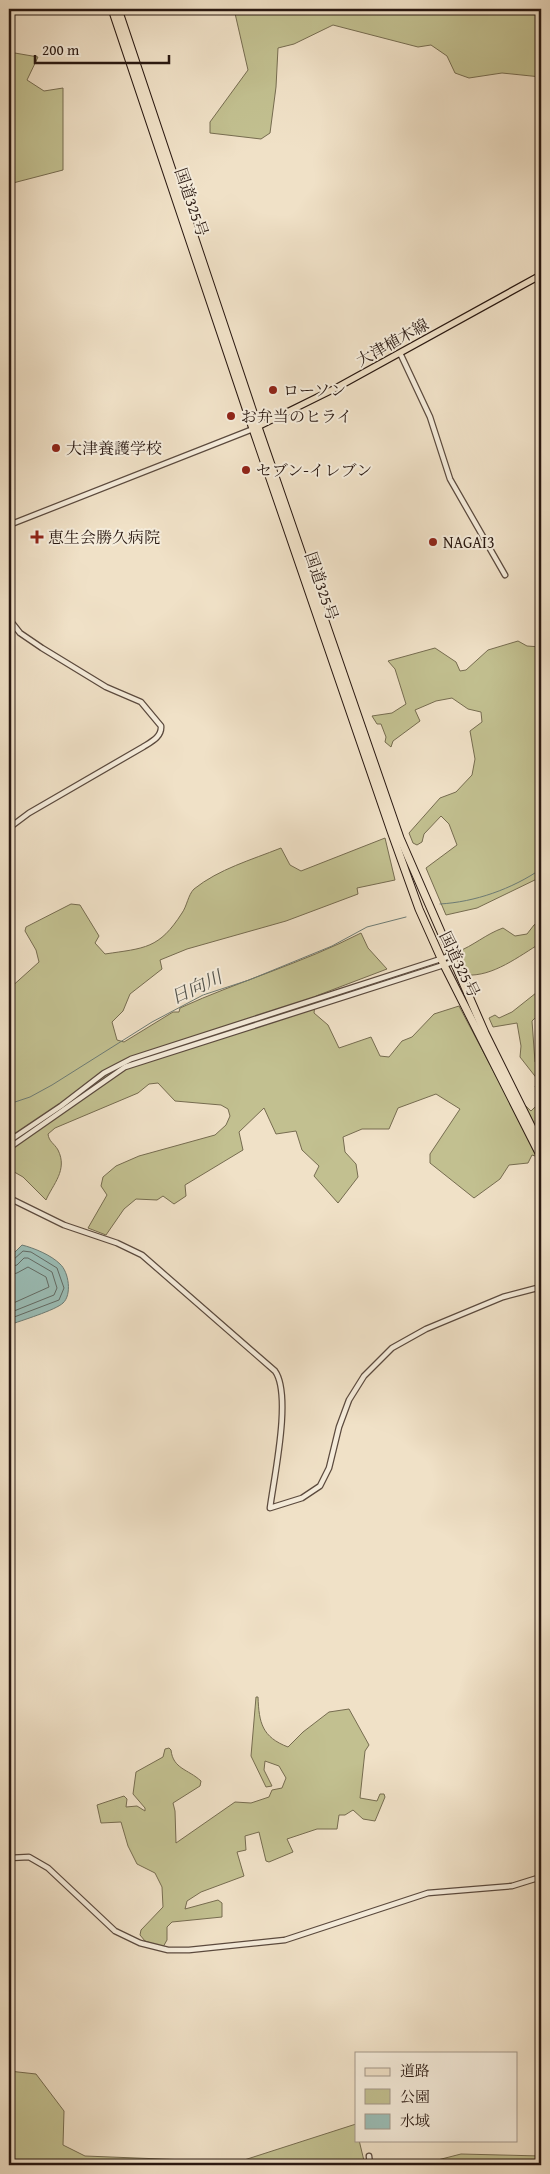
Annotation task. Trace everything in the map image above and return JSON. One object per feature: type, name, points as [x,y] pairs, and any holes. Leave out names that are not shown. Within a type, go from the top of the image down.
[{"type":"highway","name":"国道325号","points":[[112,9],[396,828],[485,1033],[541,1146]]},
{"type":"highway","name":"国道325号","points":[[118,9],[390,831],[419,908],[443,962],[541,1157]]},
{"type":"main road","name":"大津植木線","points":[[256,428],[400,353],[541,275]]},
{"type":"street","points":[[400,353],[430,417],[450,479],[505,575]]},
{"type":"street","points":[[9,525],[256,428]]},
{"type":"street","points":[[9,619],[28,639],[88,677],[141,702],[161,726],[161,730],[156,738],[143,747],[29,813],[9,828]]},
{"type":"street","points":[[9,1148],[125,1067],[452,959]]},
{"type":"street","points":[[9,1141],[61,1106],[104,1073],[131,1059],[443,962]]},
{"type":"street","points":[[9,1198],[58,1222],[117,1243],[142,1255],[275,1371],[282,1385],[283,1406],[270,1508],[302,1498],[320,1486],[329,1468],[339,1427],[349,1400],[364,1376],[392,1348],[426,1328],[504,1297],[541,1287]]},
{"type":"street","points":[[9,1858],[29,1857],[48,1868],[115,1931],[140,1943],[168,1950],[189,1950],[285,1940],[428,1893],[512,1886],[541,1877]]},
{"type":"street","points":[[368,2156],[370,2165]]},
{"type":"green space","points":[[234,9],[541,9],[541,77],[502,73],[469,78],[455,73],[447,56],[431,45],[418,47],[333,25],[294,44],[278,48],[276,87],[270,133],[261,139],[210,133],[210,122],[248,70]]},
{"type":"green space","points":[[9,52],[38,57],[27,80],[44,91],[63,88],[63,170],[13,183],[9,182]]},
{"type":"green space","points":[[518,641],[527,646],[541,647],[541,877],[477,908],[446,915],[426,868],[457,845],[449,824],[441,816],[424,834],[422,842],[417,845],[413,843],[409,833],[440,798],[456,792],[472,775],[475,759],[470,731],[482,722],[481,712],[468,709],[452,698],[436,701],[415,710],[420,721],[393,741],[391,747],[385,742],[386,737],[381,724],[377,724],[372,716],[392,713],[406,704],[395,669],[388,661],[435,648],[456,662],[460,671],[466,670],[488,650]]},
{"type":"green space","points":[[385,838],[395,880],[357,888],[358,894],[286,921],[187,949],[160,960],[162,969],[130,994],[123,1011],[112,1022],[117,1040],[124,1042],[173,1012],[179,1012],[180,1008],[317,954],[361,933],[368,948],[387,969],[316,996],[314,1013],[328,1025],[339,1048],[371,1037],[380,1056],[389,1057],[402,1041],[412,1037],[434,1014],[459,1006],[497,1078],[531,1111],[541,1101],[541,1158],[532,1155],[528,1163],[509,1165],[500,1179],[474,1198],[430,1163],[430,1154],[460,1109],[436,1094],[398,1108],[389,1129],[362,1129],[343,1137],[345,1152],[356,1164],[358,1177],[338,1203],[314,1176],[319,1166],[302,1150],[296,1131],[276,1134],[264,1108],[239,1132],[243,1150],[185,1185],[186,1196],[174,1204],[163,1196],[157,1200],[136,1199],[124,1209],[106,1235],[88,1228],[107,1195],[101,1186],[103,1177],[116,1166],[139,1156],[215,1135],[226,1125],[230,1116],[228,1109],[221,1105],[175,1101],[158,1083],[149,1084],[138,1093],[55,1128],[48,1134],[58,1150],[61,1164],[58,1176],[46,1200],[23,1177],[9,1169],[9,989],[39,962],[36,950],[25,931],[26,927],[71,904],[80,905],[99,936],[95,943],[105,954],[141,948],[150,945],[166,934],[182,913],[194,889],[225,870],[281,848],[290,865],[301,871]]},
{"type":"green space","points":[[541,920],[541,943],[496,969],[476,975],[466,975],[457,952],[503,928],[515,936],[527,934]]},
{"type":"green space","points":[[541,989],[541,1012],[532,1021],[535,1062],[541,1066],[541,1090],[535,1087],[538,1080],[520,1057],[521,1046],[517,1023],[493,1027],[489,1018],[495,1015],[499,1018],[512,1012]]},
{"type":"green space","points":[[256,1697],[258,1697],[261,1722],[267,1734],[272,1739],[288,1747],[303,1732],[329,1712],[349,1709],[369,1745],[365,1751],[360,1798],[377,1801],[380,1794],[384,1794],[385,1797],[375,1821],[363,1819],[353,1810],[345,1815],[339,1815],[337,1829],[317,1829],[287,1839],[293,1852],[269,1862],[266,1861],[259,1832],[245,1836],[246,1850],[237,1852],[244,1876],[201,1892],[187,1901],[185,1909],[218,1900],[222,1903],[222,1917],[172,1922],[167,1927],[167,1940],[163,1947],[145,1941],[140,1935],[141,1930],[163,1907],[162,1887],[155,1873],[137,1864],[128,1846],[121,1822],[101,1823],[97,1805],[124,1796],[127,1799],[126,1807],[137,1806],[145,1811],[145,1808],[133,1794],[136,1772],[163,1757],[165,1749],[169,1748],[178,1765],[201,1781],[200,1786],[173,1803],[176,1843],[235,1802],[251,1803],[269,1797],[272,1790],[282,1788],[286,1778],[279,1766],[265,1761],[264,1770],[272,1786],[266,1787],[251,1756]]},
{"type":"green space","points":[[9,2071],[36,2074],[64,2111],[63,2145],[85,2156],[238,2162],[355,2124],[355,2142],[359,2142],[365,2165],[9,2165]]},
{"type":"green space","points":[[461,2154],[541,2156],[541,2165],[418,2165]]},
{"type":"water","points":[[22,1245],[42,1252],[60,1264],[66,1272],[68,1295],[59,1306],[9,1325],[9,1258]]},
{"type":"waterway","name":"日向川","points":[[440,904],[466,901],[493,893],[518,883],[541,869]]},
{"type":"waterway","name":"日向川","points":[[9,1104],[30,1097],[52,1085],[152,1022],[203,995],[249,980],[332,946],[367,927],[406,917]]},
{"type":"place","name":"ローソン","points":[[273,390]]},
{"type":"place","name":"お弁当のヒライ","points":[[231,416]]},
{"type":"place","name":"大津養護学校","points":[[56,448]]},
{"type":"place","name":"セブン-イレブン","points":[[246,470]]},
{"type":"place","name":"恵生会勝久病院","points":[[37,537]]},
{"type":"place","name":"NAGAI3","points":[[433,542]]}]
